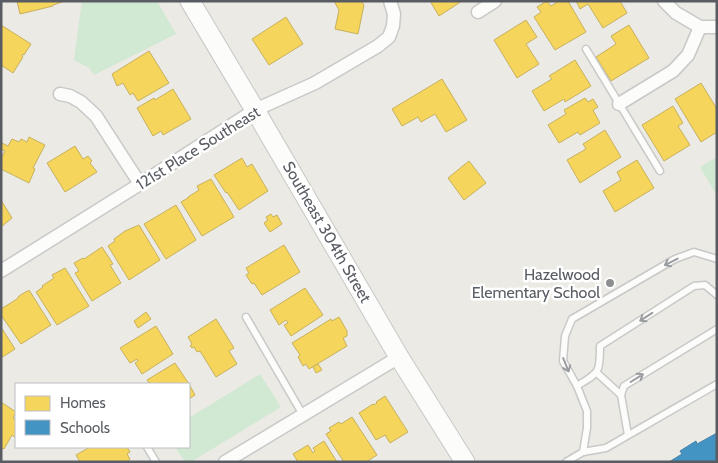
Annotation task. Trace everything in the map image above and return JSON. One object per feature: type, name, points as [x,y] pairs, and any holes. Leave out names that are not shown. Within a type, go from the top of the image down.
[{"type":"street","name":"Southeast 304th Street","points":[[190,1],[256,110],[399,357],[465,462]]},
{"type":"street","name":"121st Place Southeast","points":[[1,271],[256,110],[315,83],[378,46],[389,37],[393,26],[394,14],[390,1]]},
{"type":"street","points":[[478,12],[495,1]]},
{"type":"street","points":[[664,1],[676,13],[700,27],[717,27]]},
{"type":"street","points":[[619,104],[673,71],[688,54],[700,27]]},
{"type":"street","points":[[60,94],[70,96],[81,102],[96,116],[140,184]]},
{"type":"street","points":[[225,462],[399,357]]},
{"type":"lane","points":[[586,49],[660,171]]},
{"type":"lane","points":[[583,452],[587,428],[587,412],[577,386],[563,361],[565,336],[572,319],[675,259],[694,252],[717,259]]},
{"type":"lane","points":[[577,386],[597,373],[600,363],[600,346],[694,286],[706,285],[717,295]]},
{"type":"lane","points":[[246,317],[303,415]]},
{"type":"lane","points":[[628,436],[621,395],[624,386],[717,329]]},
{"type":"lane","points":[[597,373],[621,395]]},
{"type":"lane","points":[[566,462],[583,452],[606,448],[717,384]]},
{"type":"lane","points":[[148,448],[156,462]]},
{"type":"green space","points":[[82,1],[157,1],[176,34],[94,75],[89,68],[74,60]]},
{"type":"green space","points":[[717,157],[717,196],[700,167]]},
{"type":"green space","points":[[260,374],[281,407],[191,462],[185,462],[176,448],[190,448],[190,417]]},
{"type":"building: Homes","points":[[17,1],[62,1],[62,2],[20,14]]},
{"type":"building: Homes","points":[[334,1],[361,1],[364,5],[358,34],[335,29],[339,10]]},
{"type":"building: Homes","points":[[430,1],[462,1],[439,16]]},
{"type":"building: Homes","points":[[547,1],[551,6],[559,1],[568,1],[586,32],[555,50],[534,17],[541,12],[537,7]]},
{"type":"building: Homes","points":[[576,1],[620,1],[627,13],[603,28],[588,4],[580,9]]},
{"type":"building: Homes","points":[[286,17],[303,44],[269,65],[252,39]]},
{"type":"building: Homes","points":[[526,20],[537,37],[526,44],[539,64],[517,78],[494,40]]},
{"type":"building: Homes","points":[[1,25],[31,44],[23,54],[13,73],[1,65]]},
{"type":"building: Homes","points":[[629,25],[649,58],[611,81],[596,57],[616,44],[611,36]]},
{"type":"building: Homes","points":[[149,51],[169,83],[138,101],[133,93],[130,95],[123,83],[117,86],[112,74]]},
{"type":"building: Homes","points":[[575,60],[591,86],[565,102],[564,99],[544,111],[532,91],[552,79],[549,76]]},
{"type":"building: Homes","points":[[442,79],[467,120],[446,132],[435,114],[421,122],[418,117],[402,126],[392,109]]},
{"type":"building: Homes","points":[[701,83],[717,109],[717,132],[701,142],[675,99]]},
{"type":"building: Homes","points":[[173,89],[191,119],[163,135],[161,131],[153,136],[137,108]]},
{"type":"building: Homes","points":[[585,98],[588,102],[593,99],[598,107],[593,110],[600,123],[580,135],[578,132],[559,143],[548,125],[566,114],[564,110]]},
{"type":"building: Homes","points":[[673,106],[683,123],[678,126],[690,145],[664,161],[642,125]]},
{"type":"building: Homes","points":[[605,130],[621,157],[580,183],[567,160],[586,149],[583,144]]},
{"type":"building: Homes","points":[[29,137],[45,145],[33,168],[35,169],[29,183],[1,169],[1,159],[5,151],[1,149],[1,144],[8,146],[12,139],[19,142],[21,139],[27,142]]},
{"type":"building: Homes","points":[[75,146],[83,159],[88,156],[92,161],[90,163],[97,172],[65,192],[47,163]]},
{"type":"building: Homes","points":[[242,158],[247,167],[252,164],[268,191],[239,210],[214,175]]},
{"type":"building: Homes","points":[[637,160],[654,188],[615,212],[603,191],[621,180],[617,172]]},
{"type":"building: Homes","points":[[469,161],[486,183],[464,200],[448,178]]},
{"type":"building: Homes","points":[[211,179],[234,217],[202,236],[181,202],[199,190],[197,186]]},
{"type":"building: Homes","points":[[1,200],[12,218],[1,227]]},
{"type":"building: Homes","points":[[176,205],[196,240],[166,259],[144,224]]},
{"type":"building: Homes","points":[[271,214],[273,217],[277,215],[282,224],[270,232],[264,223],[268,220],[266,217]]},
{"type":"building: Homes","points":[[139,225],[160,260],[129,280],[108,246],[125,231]]},
{"type":"building: Homes","points":[[284,245],[300,272],[262,295],[246,275],[249,273],[246,268]]},
{"type":"building: Homes","points":[[102,247],[113,264],[110,265],[121,283],[92,301],[75,273],[79,271],[74,263]]},
{"type":"building: Homes","points":[[65,268],[89,306],[57,325],[36,292],[54,278],[52,275]]},
{"type":"building: Homes","points":[[305,288],[323,315],[291,336],[284,325],[288,323],[286,320],[279,325],[270,310]]},
{"type":"building: Homes","points":[[29,290],[51,325],[21,344],[1,315],[1,309]]},
{"type":"building: Homes","points":[[146,312],[151,319],[138,328],[134,321]]},
{"type":"building: Homes","points":[[339,317],[347,331],[347,336],[343,338],[347,346],[309,369],[306,364],[303,366],[298,357],[300,355],[292,343],[331,319],[332,321]]},
{"type":"building: Homes","points":[[216,319],[234,348],[229,351],[237,364],[216,377],[200,351],[197,352],[194,347],[190,346],[192,344],[188,337]]},
{"type":"building: Homes","points":[[156,326],[173,354],[142,374],[135,363],[138,361],[137,359],[130,363],[120,348]]},
{"type":"building: Homes","points":[[1,327],[15,349],[1,358]]},
{"type":"building: Homes","points":[[175,363],[188,383],[149,383],[147,380]]},
{"type":"building: Homes","points":[[318,364],[322,370],[316,373],[313,367]]},
{"type":"building: Homes","points":[[190,386],[195,395],[190,398]]},
{"type":"building: Homes","points":[[385,396],[408,432],[390,443],[385,435],[376,440],[359,413],[374,405]]},
{"type":"building: Homes","points":[[1,402],[15,411],[13,418],[15,419],[15,437],[12,435],[4,449],[1,450]]},
{"type":"building: Homes","points":[[352,417],[377,455],[366,462],[344,462],[326,434],[331,431],[329,428],[339,422],[341,424]]},
{"type":"building: Homes","points":[[324,441],[337,462],[298,462],[293,454],[308,445],[313,453],[315,451],[313,448]]},
{"type":"building: Homes","points":[[88,448],[128,448],[130,452],[127,454],[130,459],[126,462],[80,462],[76,455]]},
{"type":"building: Schools","points":[[717,433],[717,462],[669,462],[682,454],[680,451],[696,441],[697,444]]},
{"type":"place","name":"Hazelwood Elementary School","points":[[610,283]]}]
